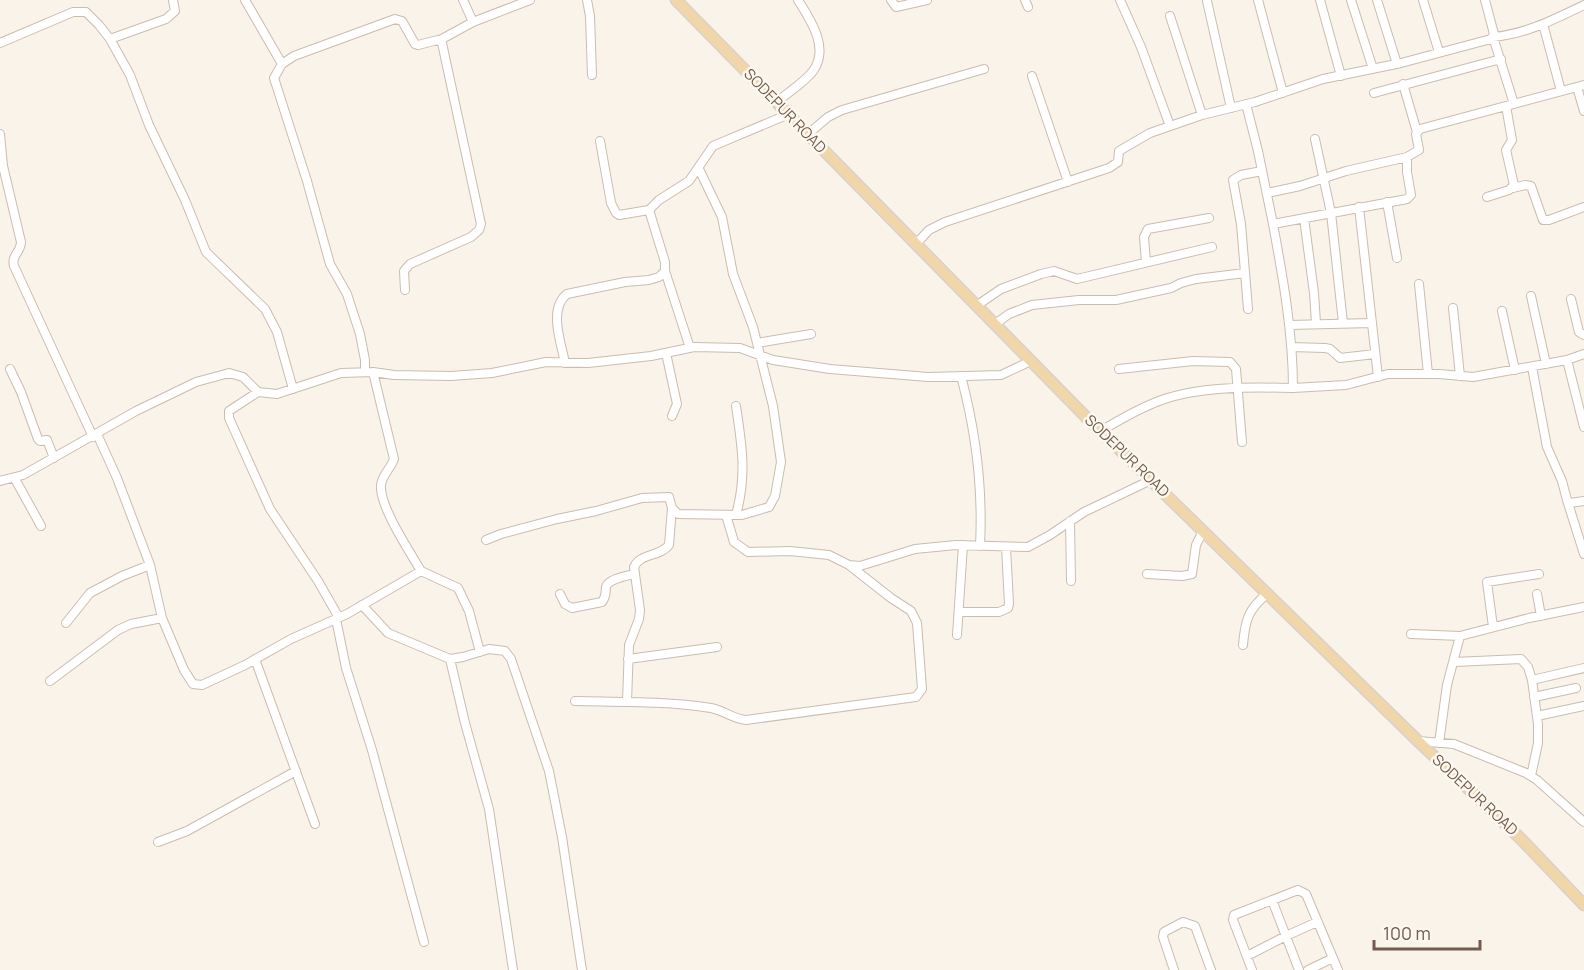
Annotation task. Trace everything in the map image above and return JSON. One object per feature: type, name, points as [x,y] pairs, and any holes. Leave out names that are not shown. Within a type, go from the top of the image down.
[{"type":"main road","name":"SODEPUR ROAD","points":[[676,0],[1030,361],[1521,839],[1584,905]]},
{"type":"street","points":[[110,39],[166,19],[175,11],[173,0]]},
{"type":"street","points":[[245,0],[282,64]]},
{"type":"street","points":[[463,0],[473,22]]},
{"type":"street","points":[[480,652],[469,611],[460,592],[455,586],[421,571],[396,530],[381,490],[382,480],[394,459],[360,334],[346,294],[330,264],[307,181],[274,78],[282,64],[294,56],[395,19],[402,21],[416,45],[440,40],[473,22],[530,0]]},
{"type":"street","points":[[586,0],[590,16],[592,75]]},
{"type":"street","points":[[777,102],[814,69],[820,55],[815,26],[798,0]]},
{"type":"street","points":[[891,0],[896,7],[927,0]]},
{"type":"street","points":[[1120,0],[1141,47],[1170,126]]},
{"type":"street","points":[[1258,0],[1283,93]]},
{"type":"street","points":[[1320,0],[1341,76]]},
{"type":"street","points":[[1351,0],[1373,69]]},
{"type":"street","points":[[1377,0],[1397,64]]},
{"type":"street","points":[[1423,0],[1439,52]]},
{"type":"street","points":[[1485,0],[1493,37],[1501,59],[1510,105],[1512,140],[1506,150],[1514,181],[1513,188]]},
{"type":"street","points":[[1207,1],[1231,108]]},
{"type":"street","points":[[916,244],[929,230],[945,222],[1109,168],[1118,162],[1119,151],[1150,133],[1323,79],[1397,64],[1493,37],[1511,35],[1543,24],[1584,5]]},
{"type":"street","points":[[0,43],[74,12],[86,12],[99,25],[110,39],[130,75],[148,125],[185,200],[206,252],[265,309],[277,332],[293,389]]},
{"type":"street","points":[[1170,16],[1202,115]]},
{"type":"street","points":[[1543,24],[1561,91]]},
{"type":"street","points":[[405,290],[404,271],[410,264],[471,237],[479,230],[480,224],[440,40]]},
{"type":"street","points":[[1374,93],[1501,59]]},
{"type":"street","points":[[808,134],[828,117],[842,110],[984,69]]},
{"type":"street","points":[[1032,76],[1068,182]]},
{"type":"street","points":[[1267,193],[1407,157],[1419,150],[1417,132],[1403,84]]},
{"type":"street","points":[[1417,132],[1420,129],[1580,86],[1584,111]]},
{"type":"street","points":[[1246,104],[1285,285],[1293,388]]},
{"type":"street","points":[[600,141],[611,203],[620,215],[649,210],[659,200],[689,181],[713,146],[789,114]]},
{"type":"street","points":[[0,134],[3,166],[21,242],[21,246],[13,257],[14,266],[117,478],[150,565],[162,618],[193,684],[202,685],[255,659],[362,605],[421,571]]},
{"type":"street","points":[[1315,139],[1331,213],[1343,323]]},
{"type":"street","points":[[1273,224],[1407,199],[1410,197],[1407,157]]},
{"type":"street","points":[[672,508],[678,514],[736,515],[757,512],[769,507],[775,496],[780,462],[773,406],[757,343],[747,308],[733,274],[722,217],[699,169]]},
{"type":"street","points":[[1248,309],[1241,224],[1233,180],[1241,175],[1262,171]]},
{"type":"street","points":[[1487,196],[1525,185],[1531,186],[1543,220],[1549,220],[1584,207]]},
{"type":"street","points":[[1387,202],[1396,258]]},
{"type":"street","points":[[1359,207],[1378,377]]},
{"type":"street","points":[[649,210],[665,262],[665,271],[690,348]]},
{"type":"street","points":[[1146,262],[1144,237],[1148,229],[1209,218]]},
{"type":"street","points":[[1304,218],[1316,323]]},
{"type":"street","points":[[976,306],[1000,289],[1041,274],[1054,271],[1077,279],[1212,247]]},
{"type":"street","points":[[565,363],[557,309],[562,298],[578,291],[649,280],[659,277],[665,271]]},
{"type":"street","points":[[995,324],[1009,314],[1032,305],[1079,300],[1116,300],[1171,288],[1196,279],[1245,273]]},
{"type":"street","points":[[1419,284],[1428,374]]},
{"type":"street","points":[[1531,296],[1546,364]]},
{"type":"street","points":[[1571,299],[1579,332],[1584,335]]},
{"type":"street","points":[[1453,308],[1460,376]]},
{"type":"street","points":[[1502,311],[1515,370]]},
{"type":"street","points":[[1289,325],[1372,322]]},
{"type":"street","points":[[757,343],[811,334]]},
{"type":"street","points":[[1291,347],[1325,348],[1340,358],[1375,354]]},
{"type":"street","points":[[41,526],[6,481],[54,458],[136,411],[196,382],[229,373],[243,377],[258,392],[277,394],[341,373],[451,376],[492,373],[546,362],[588,363],[690,348],[740,348],[773,360],[865,374],[928,377],[1001,375],[1030,361]]},
{"type":"street","points":[[666,353],[677,404],[672,416]]},
{"type":"street","points":[[1101,431],[1161,400],[1237,388],[1346,386],[1388,374],[1473,377],[1567,360],[1584,354]]},
{"type":"street","points":[[1567,360],[1584,427]]},
{"type":"street","points":[[1119,369],[1193,361],[1230,362],[1236,369],[1242,442]]},
{"type":"street","points":[[1532,367],[1547,447],[1562,481],[1584,554]]},
{"type":"street","points":[[10,369],[38,439],[47,440],[54,458]]},
{"type":"street","points":[[961,376],[971,412],[982,490],[981,546]]},
{"type":"street","points":[[258,392],[229,411],[229,418],[270,508],[318,581],[337,618],[346,668],[372,750],[424,942]]},
{"type":"street","points":[[736,406],[743,469],[742,492],[736,515]]},
{"type":"street","points":[[849,565],[860,566],[915,549],[963,545],[1028,547],[1084,512],[1152,480]]},
{"type":"street","points":[[486,540],[501,534],[557,519],[596,512],[642,498],[669,497],[672,508],[669,544],[666,549],[636,562],[634,574],[640,610],[639,620],[629,645],[627,702]]},
{"type":"street","points":[[1567,500],[1570,503],[1584,501]]},
{"type":"street","points":[[575,701],[713,708],[739,720],[746,720],[916,697],[922,689],[917,623],[911,611],[849,565],[829,555],[790,551],[748,552],[734,542],[729,533],[726,515]]},
{"type":"street","points":[[1070,521],[1071,581]]},
{"type":"street","points":[[1147,574],[1182,576],[1192,574],[1196,545],[1203,531]]},
{"type":"street","points":[[957,635],[963,545]]},
{"type":"street","points":[[959,612],[999,612],[1008,608],[1006,546]]},
{"type":"street","points":[[66,623],[90,593],[122,576],[150,565]]},
{"type":"street","points":[[560,594],[568,607],[602,602],[607,594],[608,582],[634,574]]},
{"type":"street","points":[[1492,627],[1487,582],[1539,574]]},
{"type":"street","points":[[1243,645],[1245,626],[1253,605],[1267,594]]},
{"type":"street","points":[[1537,594],[1541,616]]},
{"type":"street","points":[[362,605],[388,633],[450,659],[489,649],[505,651],[511,659],[545,761],[562,837],[582,970]]},
{"type":"street","points":[[1411,634],[1460,636],[1584,607]]},
{"type":"street","points":[[50,681],[118,630],[131,624],[162,618]]},
{"type":"street","points":[[1439,743],[1447,685],[1460,636]]},
{"type":"street","points":[[628,659],[717,647]]},
{"type":"street","points":[[255,659],[315,824]]},
{"type":"street","points":[[450,659],[489,809],[513,970]]},
{"type":"street","points":[[1454,662],[1521,659],[1528,667],[1537,716],[1538,742],[1531,776]]},
{"type":"street","points":[[1532,680],[1584,669]]},
{"type":"street","points":[[1534,697],[1576,688]]},
{"type":"street","points":[[1537,716],[1584,705]]},
{"type":"street","points":[[1418,741],[1454,744],[1531,776],[1584,822]]},
{"type":"street","points":[[158,842],[187,831],[296,771]]},
{"type":"street","points":[[1252,970],[1233,918],[1238,913],[1298,890],[1303,891],[1338,970]]},
{"type":"street","points":[[1272,900],[1299,970]]},
{"type":"street","points":[[1174,970],[1163,937],[1164,932],[1183,922],[1195,926],[1211,970]]},
{"type":"street","points":[[1247,956],[1317,922]]},
{"type":"street","points":[[1308,970],[1333,958]]}]
